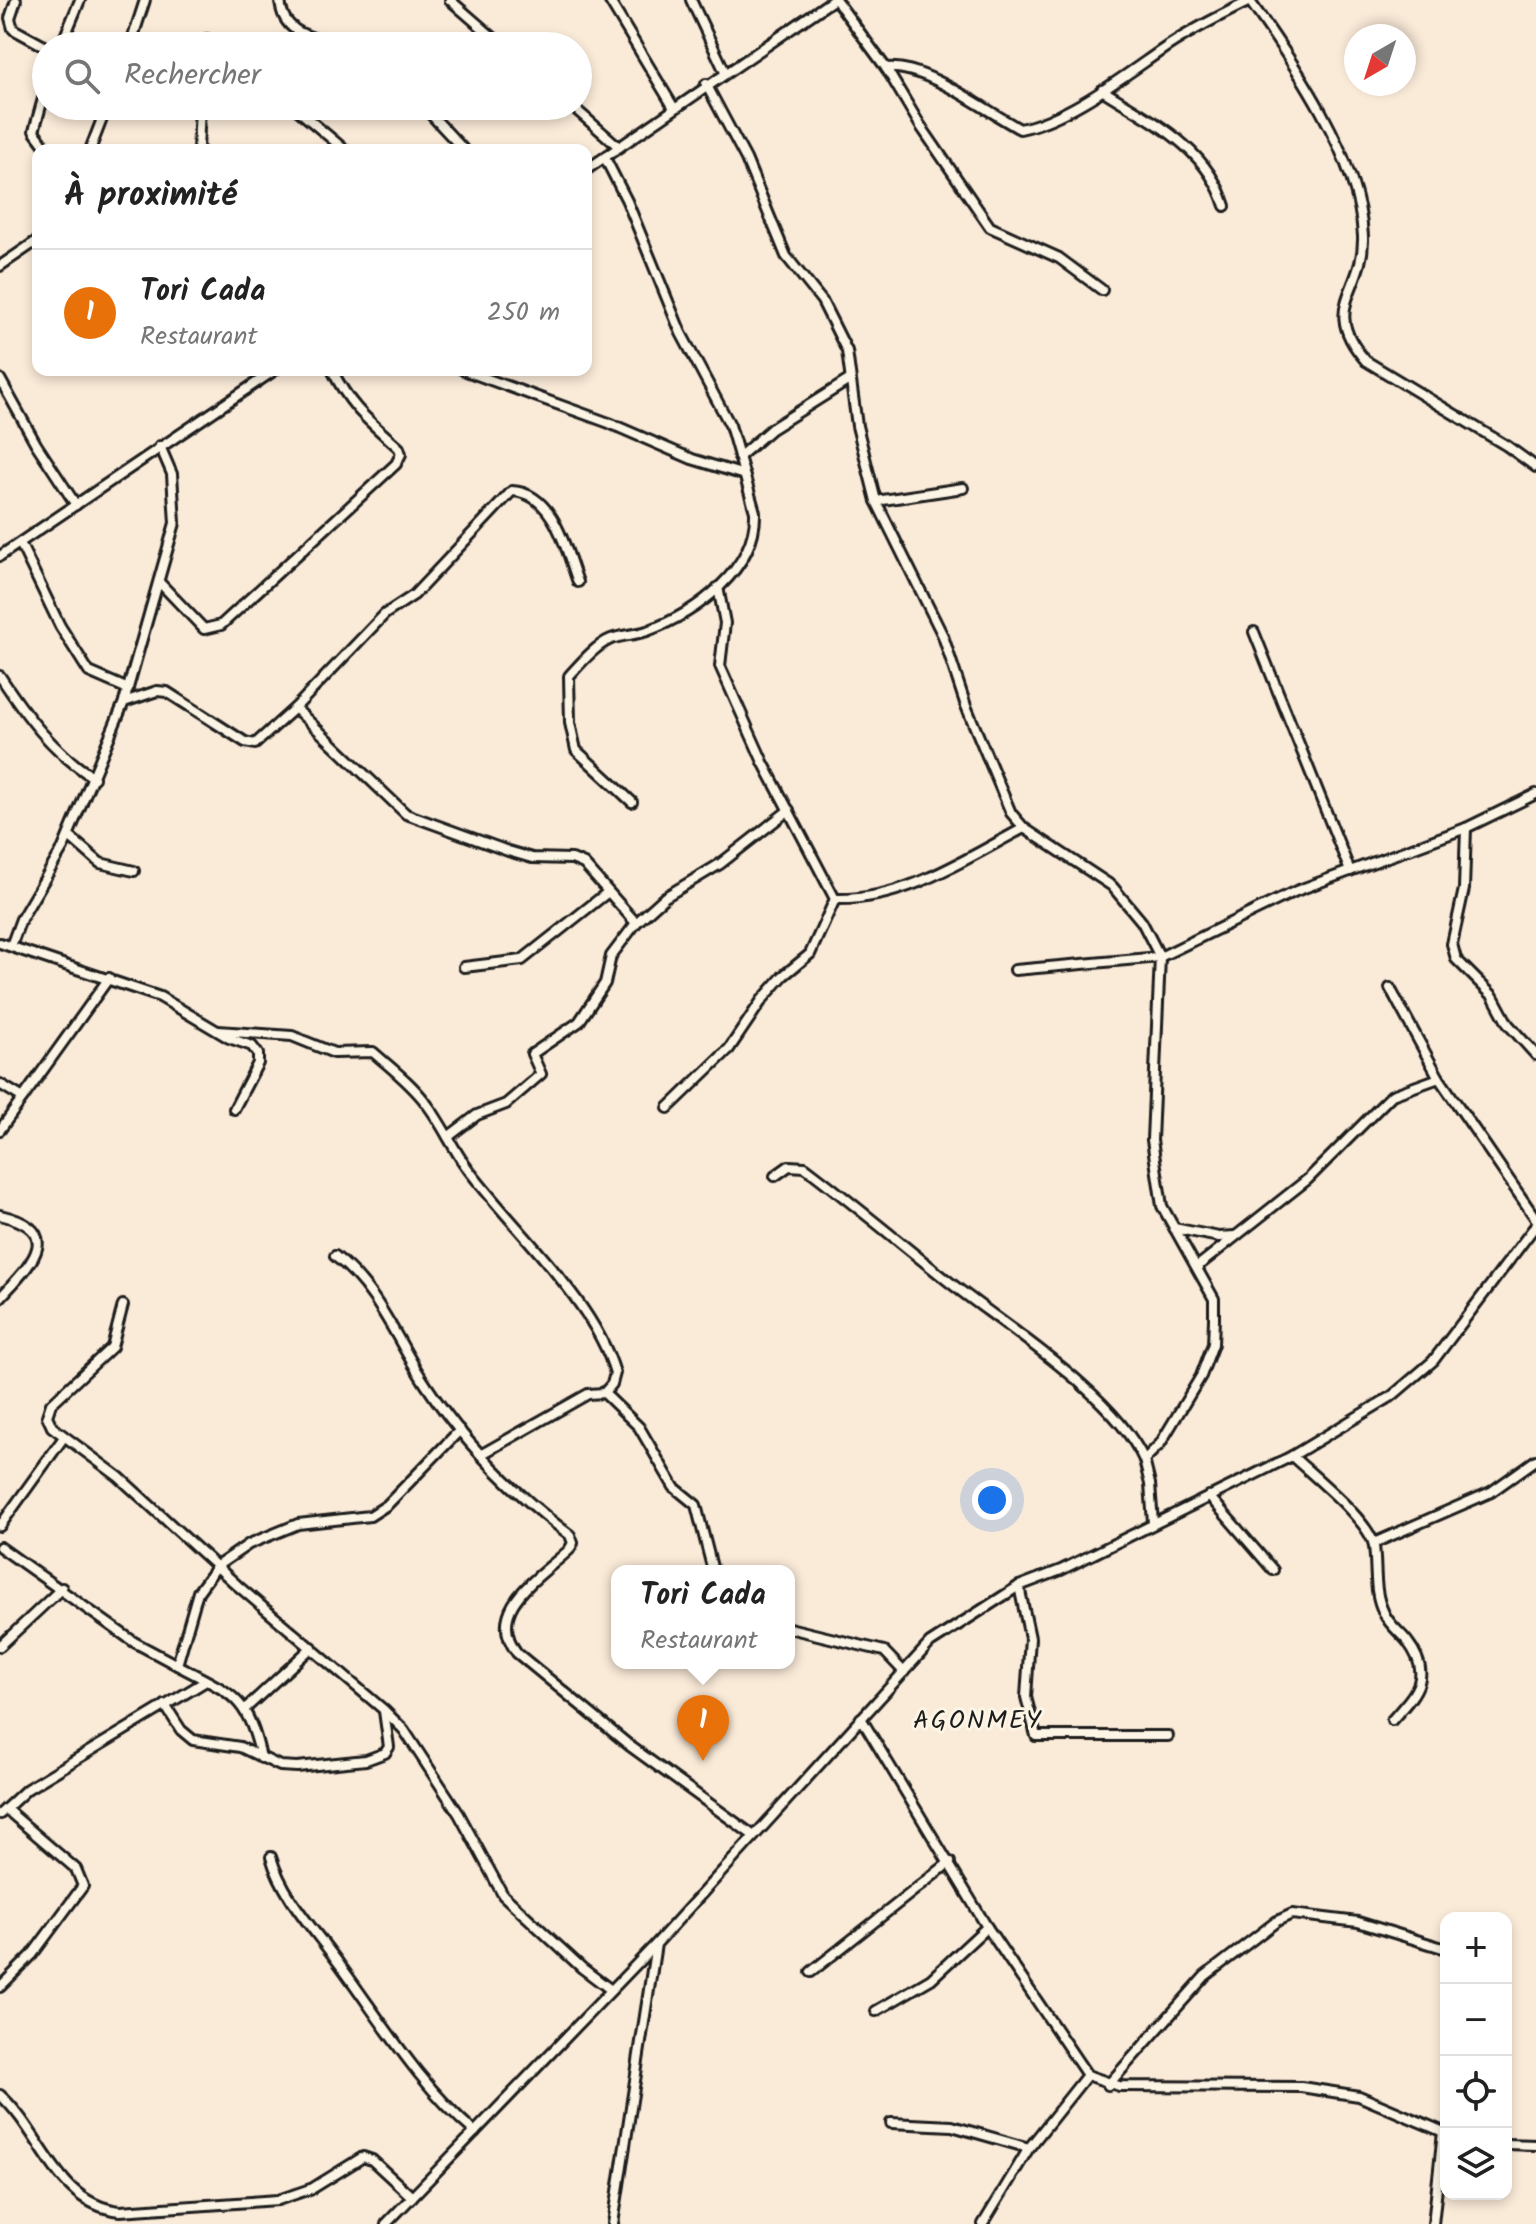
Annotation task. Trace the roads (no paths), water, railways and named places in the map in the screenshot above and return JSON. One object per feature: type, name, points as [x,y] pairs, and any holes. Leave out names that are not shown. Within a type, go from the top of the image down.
[{"type":"street","points":[[16,0],[10,18],[13,29],[32,39]]},
{"type":"street","points":[[67,32],[80,0]]},
{"type":"street","points":[[135,32],[145,0]]},
{"type":"street","points":[[280,0],[286,24],[298,32]]},
{"type":"street","points":[[450,0],[487,32]]},
{"type":"street","points":[[609,0],[674,108]]},
{"type":"street","points":[[691,0],[725,72]]},
{"type":"street","points":[[592,166],[706,84],[834,0],[886,68],[920,125],[990,227],[1059,258],[1102,290]]},
{"type":"street","points":[[886,68],[899,67],[942,84],[1020,129],[1035,126],[1102,90],[1161,51],[1250,0],[1321,108],[1355,195],[1363,244],[1342,317],[1350,343],[1366,361],[1498,440],[1536,467]]},
{"type":"street","points":[[706,84],[746,159],[786,256],[822,301],[847,351],[849,380],[876,501],[943,636],[997,785],[1024,828],[1112,886],[1142,922],[1160,957],[1152,1140],[1162,1206],[1214,1299],[1213,1344],[1201,1376],[1160,1444],[1144,1460]]},
{"type":"street","points":[[1102,90],[1181,141],[1209,168],[1225,206]]},
{"type":"street","points":[[37,120],[34,131],[44,144]]},
{"type":"street","points":[[92,144],[102,120]]},
{"type":"street","points":[[198,144],[199,120]]},
{"type":"street","points":[[310,120],[338,144]]},
{"type":"street","points":[[436,120],[458,144]]},
{"type":"street","points":[[588,120],[619,147]]},
{"type":"street","points":[[605,158],[627,201],[681,333],[730,425],[741,474],[755,512],[752,544],[718,587],[680,615],[649,630],[610,639],[569,676],[570,723],[576,750],[632,802]]},
{"type":"street","points":[[0,266],[32,244]]},
{"type":"street","points":[[0,556],[266,376]]},
{"type":"street","points":[[159,582],[204,629],[221,625],[396,464],[401,454],[399,448],[363,419],[346,398],[335,376]]},
{"type":"street","points":[[480,376],[609,423],[692,459],[741,474]]},
{"type":"street","points":[[0,379],[36,444],[76,505]]},
{"type":"street","points":[[739,457],[771,429],[849,380]]},
{"type":"street","points":[[11,946],[21,919],[69,836],[128,689],[175,523],[172,474],[160,446]]},
{"type":"street","points":[[876,501],[963,488]]},
{"type":"street","points":[[124,702],[157,691],[167,692],[245,742],[255,744],[295,708],[385,614],[414,595],[512,491],[521,491],[552,517],[578,582]]},
{"type":"street","points":[[20,543],[60,626],[89,672],[128,689]]},
{"type":"street","points":[[718,587],[725,623],[720,666],[835,899]]},
{"type":"street","points":[[1254,632],[1350,871]]},
{"type":"street","points":[[0,676],[34,727],[68,762],[94,778]]},
{"type":"street","points":[[295,708],[406,814],[532,858],[572,859],[584,864],[636,923]]},
{"type":"street","points":[[1015,970],[1160,957],[1296,891],[1466,828],[1536,794]]},
{"type":"street","points":[[448,1137],[477,1115],[506,1104],[541,1074],[532,1054],[579,1022],[605,983],[611,956],[636,923],[665,897],[720,864],[789,810]]},
{"type":"street","points":[[835,899],[874,898],[904,889],[1024,828]]},
{"type":"street","points":[[1466,828],[1464,889],[1452,944],[1456,959],[1493,996],[1508,1024],[1536,1055]]},
{"type":"street","points":[[69,836],[100,863],[134,871]]},
{"type":"street","points":[[464,967],[522,960],[608,892]]},
{"type":"street","points":[[668,1108],[729,1049],[762,1000],[783,976],[810,954],[835,899]]},
{"type":"street","points":[[0,943],[160,997],[218,1031],[252,1046],[258,1054],[258,1063],[234,1109]]},
{"type":"street","points":[[0,1130],[109,978]]},
{"type":"street","points":[[386,2224],[656,1944],[930,1643],[1019,1586],[1061,1570],[1292,1456],[1392,1396],[1433,1361],[1536,1222],[1439,1078],[1390,988]]},
{"type":"street","points":[[218,1031],[292,1036],[334,1053],[373,1052],[414,1088],[465,1166],[559,1279],[594,1328],[615,1373],[604,1393]]},
{"type":"street","points":[[1198,1266],[1308,1179],[1392,1095],[1439,1078]]},
{"type":"street","points":[[0,1084],[23,1098]]},
{"type":"street","points":[[775,1176],[789,1166],[805,1167],[1080,1383],[1135,1439],[1150,1484],[1153,1523]]},
{"type":"street","points":[[0,1215],[30,1225],[38,1238],[38,1251],[34,1261],[0,1298]]},
{"type":"street","points":[[1174,1228],[1219,1237],[1236,1236]]},
{"type":"street","points":[[335,1256],[369,1288],[427,1387],[460,1430],[509,1486],[570,1535],[573,1543],[512,1604],[504,1622],[506,1639],[517,1653],[630,1746],[754,1836]]},
{"type":"street","points":[[123,1305],[112,1347],[51,1404],[47,1416],[52,1427],[119,1477],[404,1730],[459,1814],[503,1895],[611,1990]]},
{"type":"street","points":[[482,1454],[588,1394],[604,1393],[639,1427],[674,1487],[696,1505],[711,1565]]},
{"type":"street","points":[[177,1665],[198,1592],[217,1566],[249,1544],[298,1524],[370,1516],[387,1505],[460,1430]]},
{"type":"street","points":[[0,1526],[64,1437]]},
{"type":"street","points":[[1292,1456],[1347,1509],[1374,1543],[1375,1576],[1383,1612],[1417,1656],[1422,1678],[1419,1688],[1392,1720]]},
{"type":"street","points":[[1374,1543],[1491,1492],[1536,1460]]},
{"type":"street","points":[[1209,1496],[1273,1570]]},
{"type":"street","points":[[0,1547],[62,1588],[134,1642],[206,1681],[246,1708],[255,1727],[261,1758]]},
{"type":"street","points":[[1019,1586],[1030,1638],[1026,1697],[1036,1736],[1168,1736]]},
{"type":"street","points":[[0,1646],[62,1588]]},
{"type":"street","points":[[795,1629],[884,1651],[904,1672]]},
{"type":"street","points":[[246,1708],[312,1647]]},
{"type":"street","points":[[0,1987],[32,1955],[83,1886],[76,1869],[3,1811],[27,1789],[206,1681]]},
{"type":"street","points":[[165,1705],[181,1730],[193,1740],[240,1747],[280,1766],[297,1767],[379,1756],[389,1747],[384,1710]]},
{"type":"street","points":[[861,1718],[987,1927],[1087,2075],[1108,2085],[1301,2087],[1359,2096],[1440,2131]]},
{"type":"street","points":[[271,1857],[286,1894],[412,2065],[449,2110],[475,2132]]},
{"type":"street","points":[[811,1972],[950,1862]]},
{"type":"street","points":[[1108,2085],[1205,1976],[1277,1921],[1292,1914],[1358,1922],[1440,1947]]},
{"type":"street","points":[[876,2011],[931,1979],[987,1927]]},
{"type":"street","points":[[613,2224],[656,1944]]},
{"type":"street","points":[[983,2224],[1029,2148],[1087,2075]]},
{"type":"street","points":[[0,2095],[31,2128],[63,2181],[100,2209],[120,2211],[278,2200],[313,2188],[363,2157],[372,2160],[412,2197]]},
{"type":"street","points":[[891,2123],[952,2126],[1029,2148]]},
{"type":"street","points":[[1512,2144],[1536,2145]]},
{"type":"street","points":[[1433,2224],[1440,2166]]},
{"type":"place","name":"Tori Cada","points":[[703,1761]]},
{"type":"district","name":"AGONMEY","points":[[978,1719]]}]
